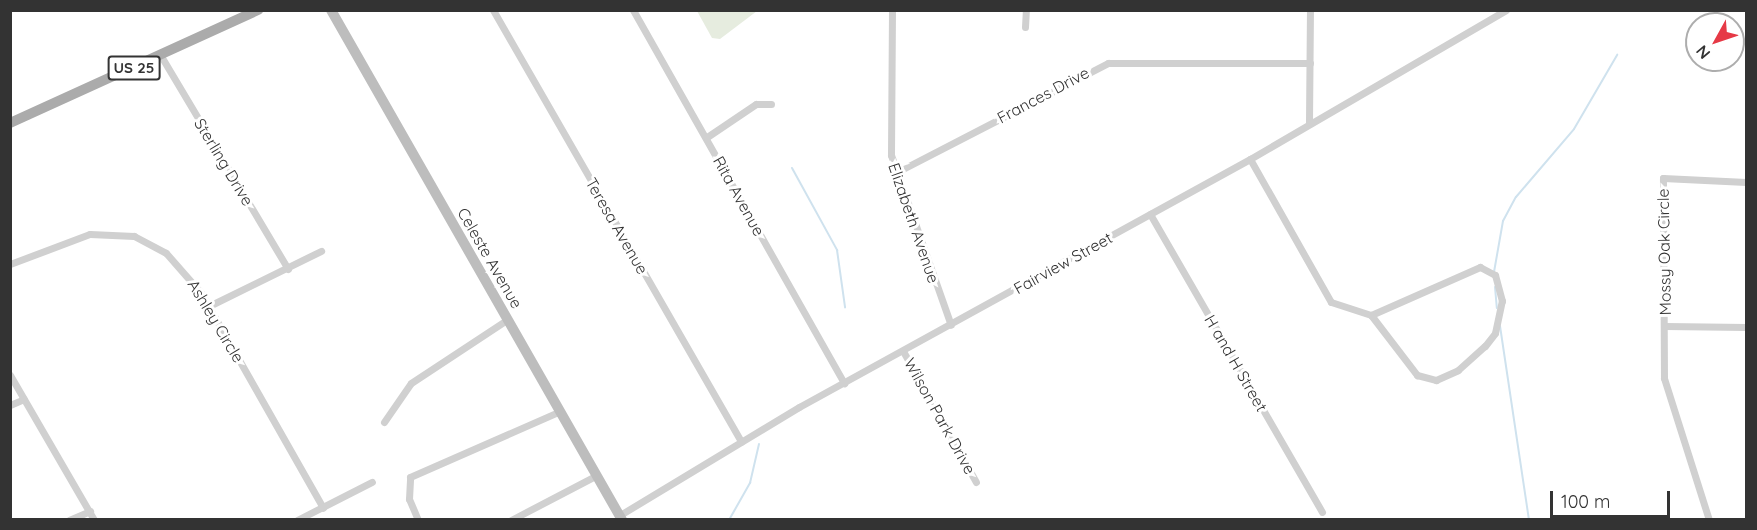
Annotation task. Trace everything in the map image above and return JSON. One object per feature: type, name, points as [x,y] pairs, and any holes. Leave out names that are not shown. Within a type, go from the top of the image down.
[{"type":"main road","name":"US 25","points":[[10,123],[258,10]]},
{"type":"street","name":"Celeste Avenue","points":[[331,10],[621,517]]},
{"type":"street","name":"Teresa Avenue","points":[[493,10],[741,442]]},
{"type":"street","name":"Rita Avenue","points":[[633,10],[707,137],[844,383]]},
{"type":"street","name":"Elizabeth Avenue","points":[[892,10],[888,129],[895,173],[951,325]]},
{"type":"street","points":[[1025,27],[1026,10]]},
{"type":"street","points":[[1309,122],[1310,10]]},
{"type":"street","name":"Fairview Street","points":[[621,517],[741,442],[1250,159],[1309,122],[1506,10]]},
{"type":"street","name":"Sterling Drive","points":[[161,56],[288,269]]},
{"type":"street","name":"Frances Drive","points":[[895,173],[1108,63],[1310,63]]},
{"type":"street","points":[[707,137],[756,104],[771,104]]},
{"type":"street","points":[[1250,159],[1331,302],[1371,315],[1417,375],[1436,380],[1458,370],[1485,346],[1495,333],[1502,301],[1495,275],[1480,267],[1371,315]]},
{"type":"street","name":"Mossy Oak Circle","points":[[1708,519],[1664,378],[1664,178],[1746,182]]},
{"type":"street","name":"H and H Street","points":[[1150,214],[1322,512]]},
{"type":"street","name":"Ashley Circle","points":[[10,264],[78,236],[120,233],[166,253],[190,277],[209,306],[323,508]]},
{"type":"street","points":[[209,306],[321,251]]},
{"type":"street","points":[[384,422],[411,383],[508,319]]},
{"type":"street","name":"Mossy Oak Circle","points":[[1665,326],[1746,327]]},
{"type":"street","name":"Wilson Park Drive","points":[[903,351],[976,482]]},
{"type":"street","points":[[10,375],[94,519]]},
{"type":"street","points":[[10,405],[24,399]]},
{"type":"street","points":[[418,519],[409,499],[410,477],[560,411]]},
{"type":"street","points":[[511,519],[597,475]]},
{"type":"street","points":[[297,519],[372,482]]},
{"type":"street","points":[[69,519],[90,511]]},
{"type":"shaded area","points":[[697,11],[757,11],[720,39],[712,38]]},
{"type":"waterway","points":[[1494,272],[1503,221],[1516,197],[1574,129],[1617,55]]},
{"type":"waterway","points":[[792,168],[837,250],[845,307]]},
{"type":"waterway","points":[[1495,287],[1497,308]]},
{"type":"waterway","points":[[1500,326],[1529,520]]},
{"type":"waterway","points":[[729,520],[750,483],[759,444]]}]
